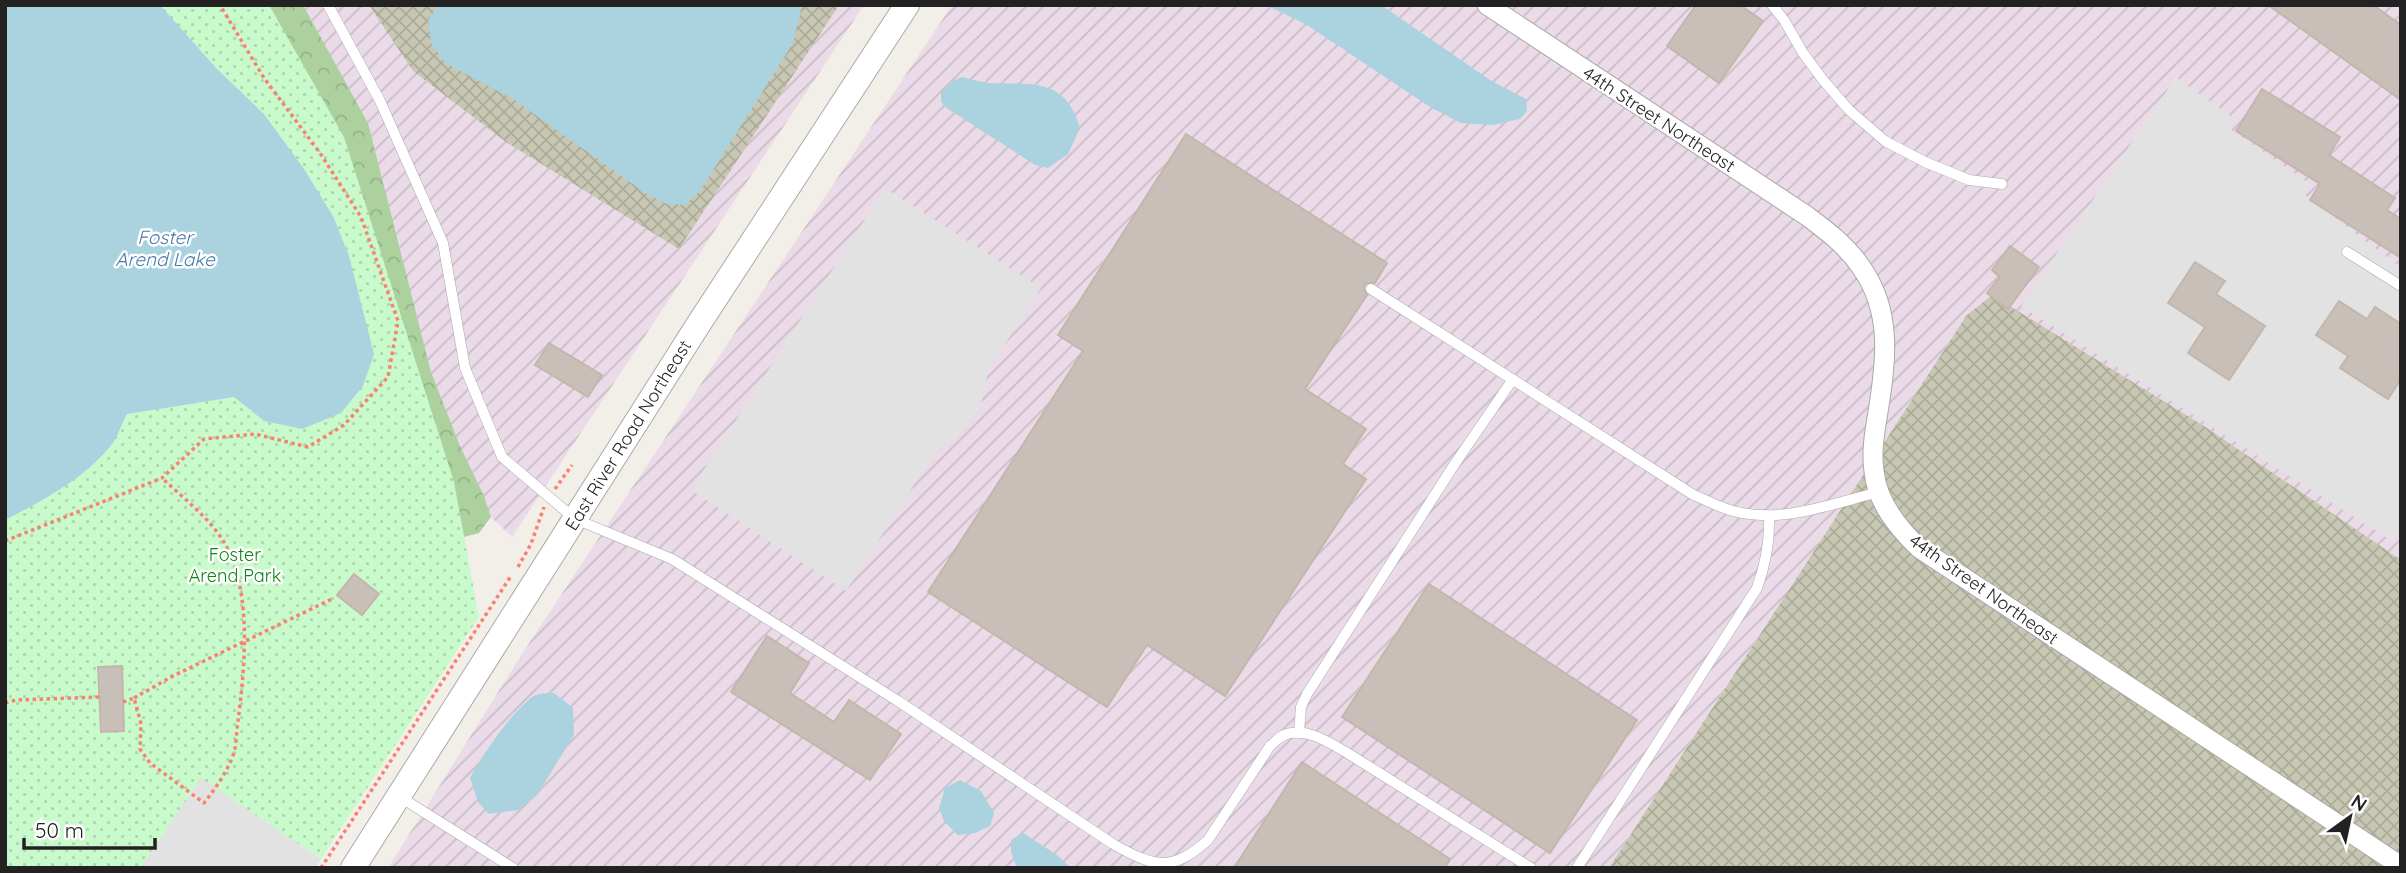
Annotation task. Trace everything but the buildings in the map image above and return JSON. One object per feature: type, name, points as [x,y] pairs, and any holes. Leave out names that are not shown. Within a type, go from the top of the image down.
[{"type":"street","name":"East River Road Northeast","points":[[354,868],[698,325],[907,5]]},
{"type":"street","name":"44th Street Northeast","points":[[1487,5],[1807,216],[1849,251],[1863,269],[1875,292],[1884,321],[1885,368],[1873,452],[1874,473],[1889,513],[1903,533],[1919,548],[2399,860]]},
{"type":"lane","points":[[328,5],[380,101],[443,243],[465,368],[502,457],[575,519],[672,559],[898,701],[1145,865],[1181,864],[1196,853],[1208,841],[1270,746],[1283,735],[1299,733],[1319,736],[1531,868]]},
{"type":"lane","points":[[1772,5],[1823,80],[1849,110],[1885,141],[1925,162],[1969,180],[2002,184]]},
{"type":"lane","points":[[2347,252],[2401,286]]},
{"type":"lane","points":[[1371,289],[1692,495],[1735,512],[1769,516],[1798,513],[1879,492]]},
{"type":"lane","points":[[1299,733],[1301,708],[1307,694],[1454,465],[1513,379]]},
{"type":"lane","points":[[1577,868],[1757,588],[1770,543],[1769,516]]},
{"type":"lane","points":[[399,796],[513,868]]},
{"type":"path","points":[[5,541],[162,478],[204,439],[255,434],[308,447],[344,425],[388,377],[398,321],[361,218],[320,153],[264,78],[220,5]]},
{"type":"path","points":[[321,868],[517,567],[531,544],[539,517],[549,498],[572,465]]},
{"type":"path","points":[[134,698],[141,724],[140,749],[150,763],[204,803],[216,788],[233,756],[244,678],[243,614],[235,567],[221,538],[192,505],[162,478]]},
{"type":"path","points":[[123,702],[334,598]]},
{"type":"path","points":[[5,703],[99,697]]},
{"type":"shaded area","points":[[269,5],[864,5],[512,537],[454,482]]},
{"type":"shaded area","points":[[369,5],[839,5],[679,249],[506,142],[413,71]]},
{"type":"shaded area","points":[[952,5],[2401,5],[2401,560],[2204,426],[1992,295],[1966,316],[1609,868],[388,868],[520,657]]},
{"type":"shaded area","points":[[2176,77],[2233,118],[2227,127],[2310,184],[2304,194],[2401,268],[2401,527],[2392,541],[2021,306]]},
{"type":"shaded area","points":[[885,188],[1041,288],[989,369],[980,408],[955,438],[937,449],[846,591],[691,490]]},
{"type":"shaded area","points":[[1992,295],[2204,426],[2401,560],[2401,868],[1609,868],[1966,316]]},
{"type":"shaded area","points":[[201,778],[321,859],[315,868],[140,868]]},
{"type":"green space","name":"Foster Arend Park","points":[[5,5],[269,5],[344,137],[454,482],[479,617],[315,868],[5,868]]},
{"type":"green space","points":[[160,5],[303,5],[368,123],[431,372],[491,517],[479,533],[464,537]]},
{"type":"water","name":"Foster Arend Lake","points":[[5,5],[160,5],[218,70],[264,114],[304,169],[333,216],[349,256],[374,354],[363,386],[341,413],[302,429],[264,421],[234,397],[127,414],[112,444],[87,470],[47,497],[5,520]]},
{"type":"water","points":[[439,5],[802,5],[793,43],[700,191],[685,205],[667,204],[645,193],[513,99],[445,63],[431,43],[428,20]]},
{"type":"water","points":[[1266,5],[1381,5],[1490,80],[1526,99],[1527,111],[1520,119],[1493,125],[1461,123],[1430,107],[1307,25]]},
{"type":"water","points":[[962,77],[989,83],[1032,84],[1056,91],[1074,111],[1080,128],[1068,154],[1048,168],[1035,165],[945,107],[941,101],[941,92]]},
{"type":"water","points":[[554,693],[573,708],[574,735],[537,795],[518,810],[489,814],[478,802],[470,778],[515,713],[532,697]]},
{"type":"water","points":[[960,780],[981,791],[994,813],[990,826],[975,833],[958,835],[944,821],[939,808],[945,788]]},
{"type":"water","points":[[1023,833],[1057,855],[1071,868],[1017,868],[1011,852],[1011,840]]}]
